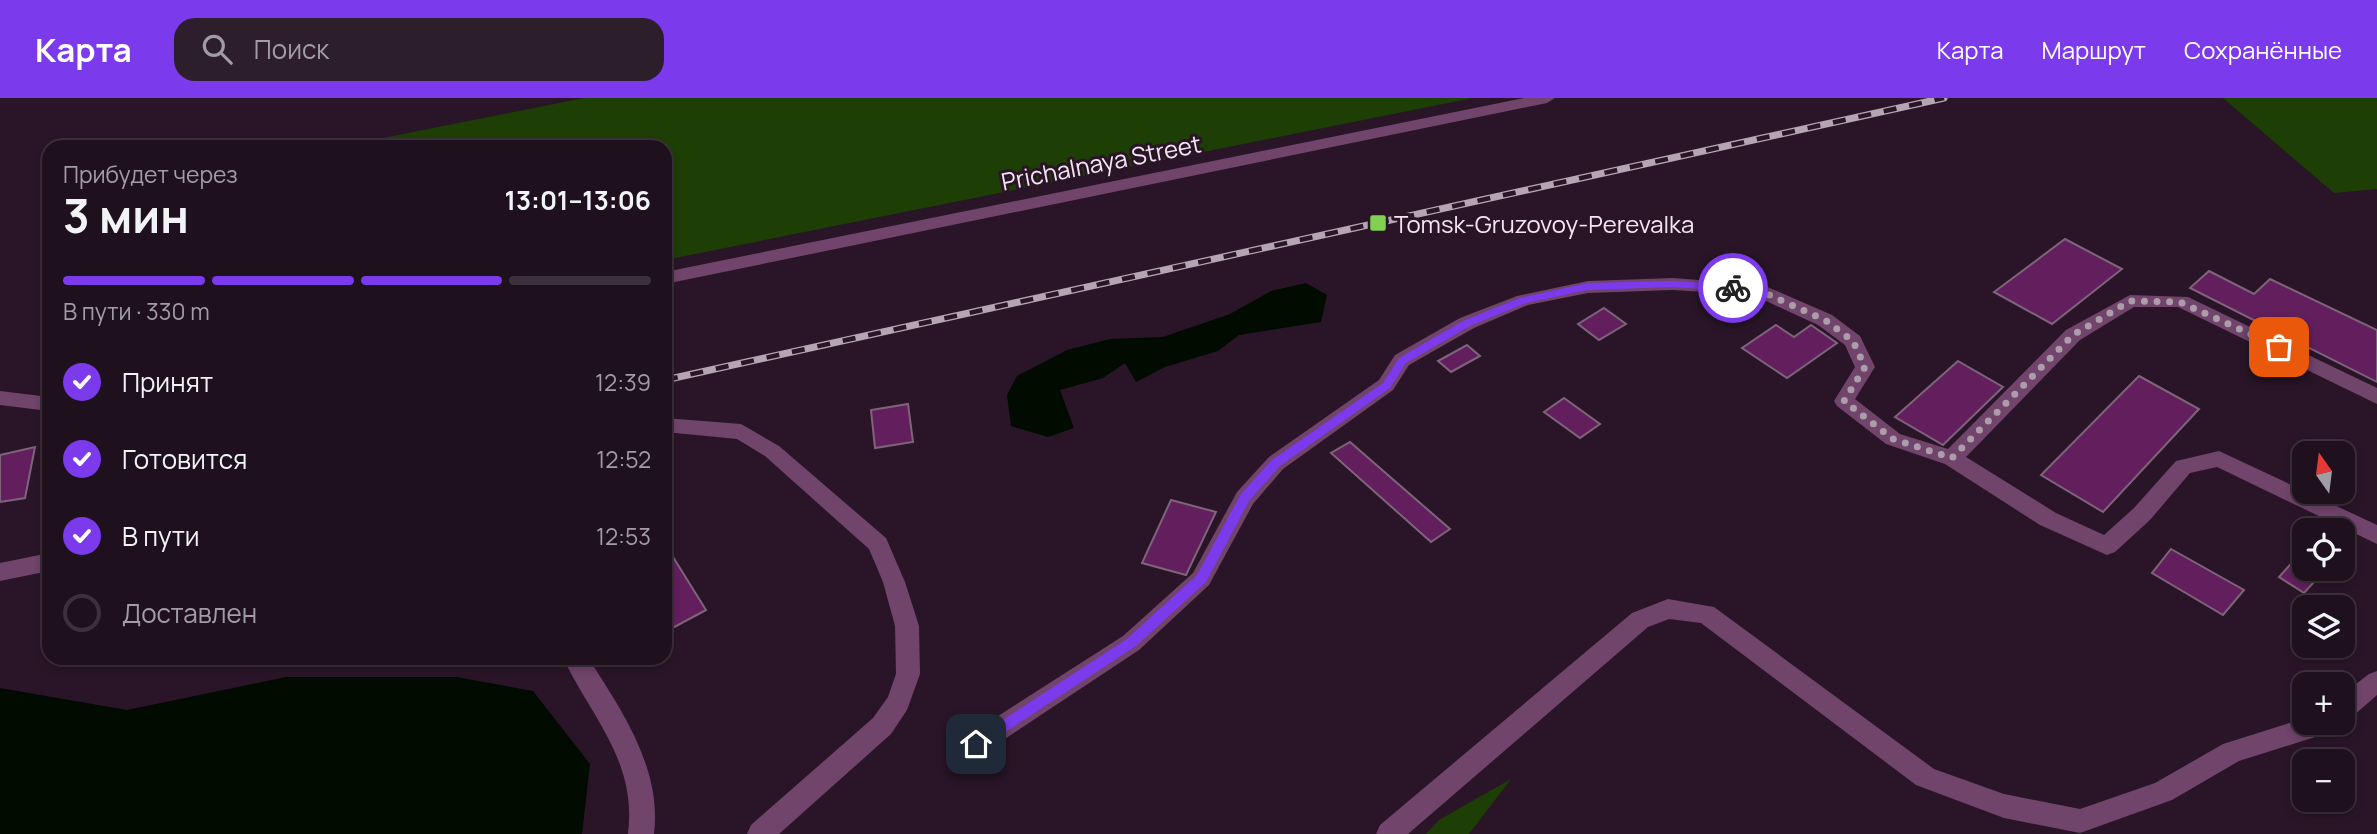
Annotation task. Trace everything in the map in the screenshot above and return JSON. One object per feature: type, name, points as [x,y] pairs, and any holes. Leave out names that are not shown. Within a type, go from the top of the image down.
[{"type":"street","name":"Prichalnaya Street","points":[[672,277],[1547,98]]},
{"type":"street","points":[[976,744],[1131,643],[1201,579],[1245,498],[1276,463],[1386,385],[1402,360],[1467,323],[1524,300],[1588,287],[1673,284],[1756,289],[1825,320],[1853,341],[1865,367],[1844,401],[1893,439],[1952,458],[2048,519],[2106,546],[2142,514],[2183,467],[2219,459],[2377,535]]},
{"type":"street","points":[[1952,458],[2073,335],[2130,301],[2180,302],[2377,397]]},
{"type":"street","points":[[0,398],[42,403]]},
{"type":"street","points":[[0,414],[42,405]]},
{"type":"street","points":[[672,426],[741,432],[772,451],[878,544],[894,582],[907,626],[908,674],[898,702],[882,726],[761,834]]},
{"type":"street","points":[[0,572],[42,563]]},
{"type":"street","points":[[1389,834],[1640,620],[1668,609],[1706,614],[1925,777],[2004,806],[2080,821],[2163,792],[2232,752],[2292,733]]},
{"type":"street","points":[[579,665],[612,718],[643,792],[642,834]]},
{"type":"street","points":[[2377,683],[2377,692]]},
{"type":"street","points":[[2355,700],[2377,683]]},
{"type":"green space","points":[[584,98],[1473,98],[672,259],[672,140],[373,140]]},
{"type":"green space","points":[[2223,98],[2377,98],[2377,189],[2334,193]]},
{"type":"green space","points":[[1511,779],[1469,834],[1426,834],[1439,820]]},
{"type":"shaded area","points":[[1306,283],[1327,295],[1321,322],[1239,335],[1218,351],[1165,367],[1136,382],[1125,363],[1103,378],[1060,390],[1074,428],[1048,437],[1011,426],[1007,395],[1017,376],[1067,350],[1110,339],[1163,337],[1230,314],[1271,291]]},
{"type":"shaded area","points":[[286,677],[457,677],[533,691],[590,764],[582,834],[0,834],[0,688],[127,710]]},
{"type":"building","points":[[2065,239],[2122,269],[2052,324],[1994,292]]},
{"type":"building","points":[[2209,271],[2254,294],[2270,279],[2377,330],[2377,382],[2190,288]]},
{"type":"building","points":[[1604,308],[1626,324],[1599,340],[1578,324]]},
{"type":"building","points":[[1776,325],[1794,337],[1811,325],[1837,343],[1787,378],[1742,348]]},
{"type":"building","points":[[1467,345],[1480,356],[1451,372],[1438,361]]},
{"type":"building","points":[[1958,361],[2003,387],[1943,445],[1895,417]]},
{"type":"building","points":[[2139,376],[2199,409],[2103,512],[2041,475]]},
{"type":"building","points":[[1564,398],[1600,424],[1580,438],[1544,412]]},
{"type":"building","points":[[908,404],[913,442],[875,448],[871,410]]},
{"type":"building","points":[[1350,442],[1450,529],[1431,542],[1331,453]]},
{"type":"building","points":[[35,447],[25,498],[0,502],[0,455]]},
{"type":"building","points":[[1171,500],[1216,512],[1186,575],[1142,563]]},
{"type":"building","points":[[2171,549],[2244,590],[2223,615],[2152,573]]},
{"type":"building","points":[[672,555],[706,610],[672,628]]},
{"type":"building","points":[[2292,562],[2292,581],[2315,581],[2304,593],[2279,577]]},
{"type":"railway","points":[[672,378],[1944,98]]},
{"type":"way so far","points":[[1733,288],[1756,289],[1825,320],[1853,341],[1865,367],[1844,401],[1893,439],[1952,458],[2073,335],[2130,301],[2180,302],[2279,347]]},
{"type":"place","name":"Tomsk-Gruzovoy-Perevalka","points":[[1378,223]]},
{"type":"route","points":[[976,744],[1131,643],[1201,579],[1245,498],[1276,463],[1386,385],[1402,360],[1467,323],[1524,300],[1588,287],[1673,284],[1733,288]]}]
